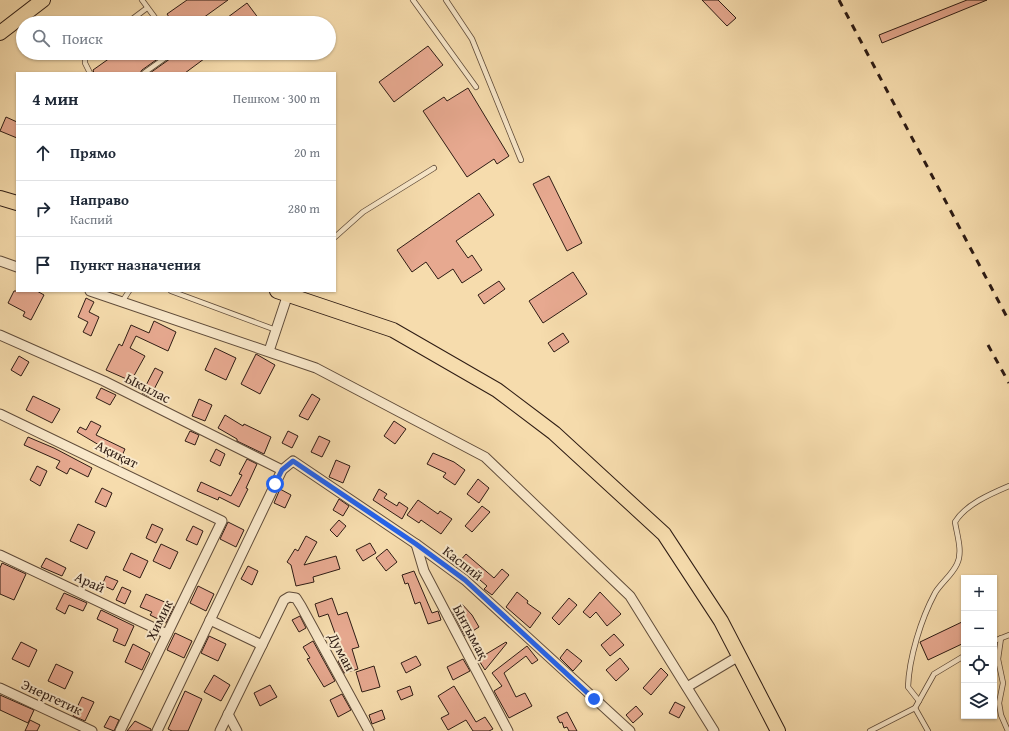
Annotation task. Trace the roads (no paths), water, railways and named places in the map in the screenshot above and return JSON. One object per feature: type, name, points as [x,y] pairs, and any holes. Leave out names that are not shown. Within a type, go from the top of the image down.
[{"type":"main road","points":[[22,16],[42,0]]},
{"type":"main road","points":[[0,33],[16,20]]},
{"type":"main road","points":[[0,198],[16,204]]},
{"type":"main road","points":[[285,292],[393,330],[497,390],[554,432],[664,534],[721,621],[778,731]]},
{"type":"street","points":[[0,261],[16,267]]},
{"type":"street","points":[[93,292],[316,368],[485,457],[630,596],[714,731]]},
{"type":"street","points":[[269,351],[276,330],[285,292]]},
{"type":"street","name":"Ыкылас","points":[[0,335],[104,381],[282,470]]},
{"type":"street","name":"Ақиқат","points":[[0,414],[222,520]]},
{"type":"street","name":"Каспий","points":[[282,470],[293,461],[416,544],[465,580],[630,731]]},
{"type":"street","points":[[157,731],[282,470]]},
{"type":"street","name":"Химик","points":[[120,731],[222,520]]},
{"type":"street","name":"Ынтымақ","points":[[416,544],[424,571],[508,731]]},
{"type":"street","name":"Арай","points":[[0,555],[168,634]]},
{"type":"street","name":"Думан","points":[[262,645],[284,600],[289,597],[296,598],[369,731]]},
{"type":"street","points":[[210,620],[262,645],[220,731]]},
{"type":"street","points":[[687,687],[739,656]]},
{"type":"street","name":"Энергетик","points":[[0,688],[92,731]]},
{"type":"street","points":[[228,714],[237,731]]},
{"type":"lane","points":[[142,0],[153,16]]},
{"type":"lane","points":[[413,0],[476,87]]},
{"type":"lane","points":[[446,0],[472,39],[521,160]]},
{"type":"lane","points":[[136,16],[147,8]]},
{"type":"lane","points":[[85,60],[90,72]]},
{"type":"lane","points":[[145,72],[162,60]]},
{"type":"lane","points":[[336,236],[363,212],[434,168]]},
{"type":"lane","points":[[122,302],[128,292]]},
{"type":"lane","points":[[174,292],[276,330]]},
{"type":"lane","points":[[919,701],[908,687],[908,674],[919,634],[935,593],[958,564],[960,551],[955,522],[960,512],[1009,486]]},
{"type":"lane","points":[[997,640],[1009,635]]},
{"type":"lane","points":[[1001,638],[998,659],[1003,683],[999,703],[1001,715],[1008,731]]},
{"type":"lane","points":[[870,731],[915,708],[934,674],[961,658]]},
{"type":"lane","points":[[915,708],[928,731]]},
{"type":"railway","points":[[839,0],[1009,321]]},
{"type":"railway","points":[[988,345],[1009,383]]}]
